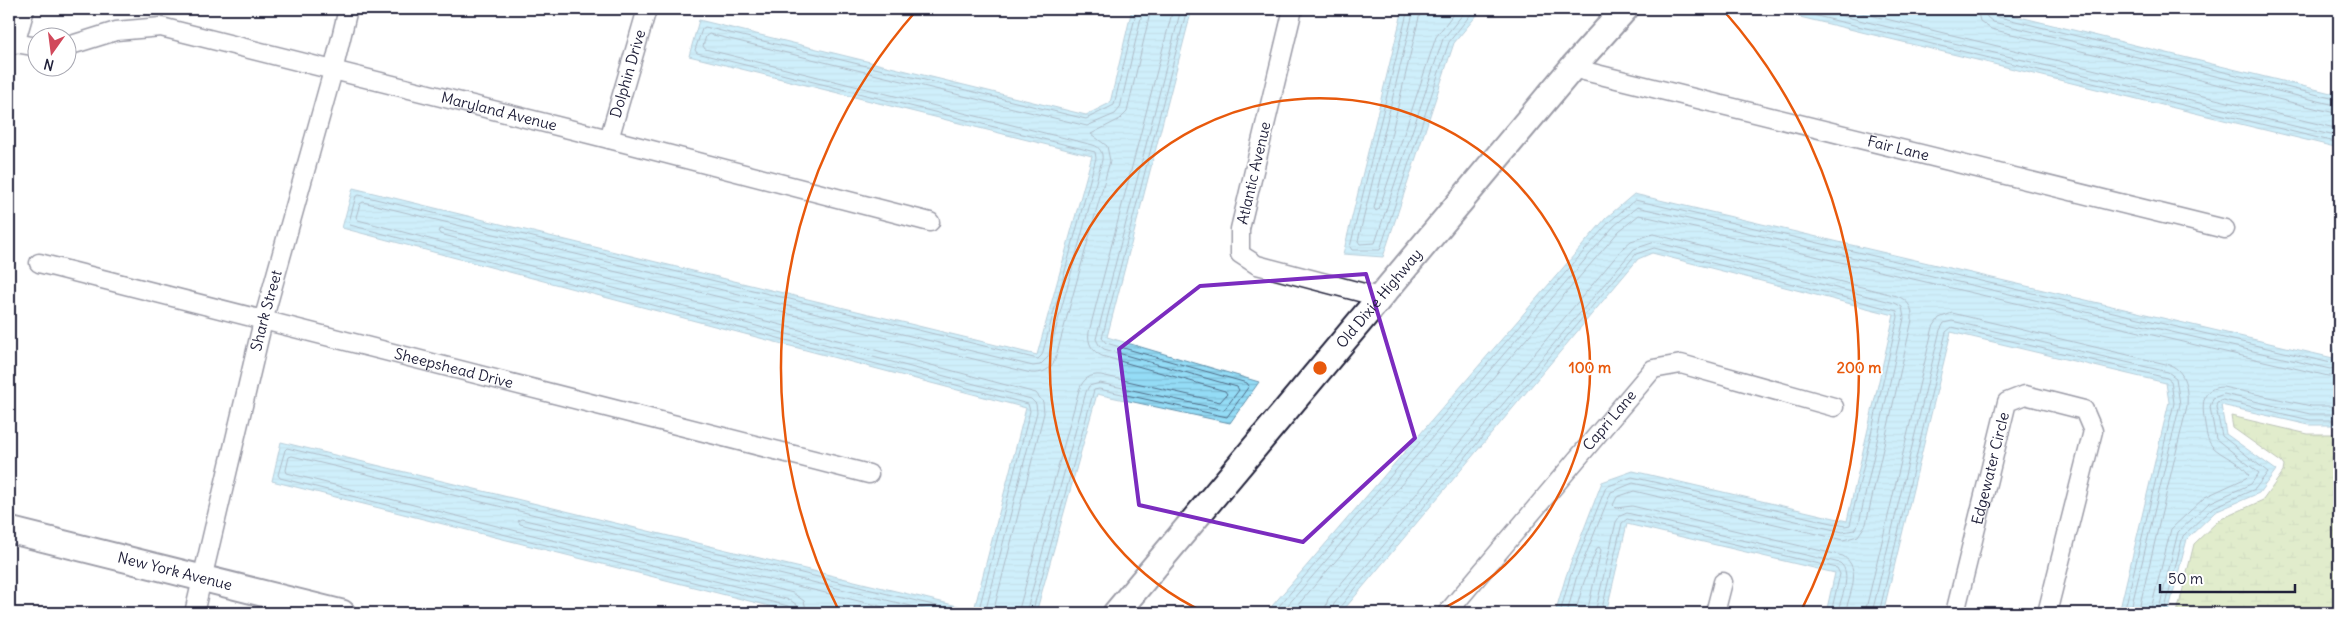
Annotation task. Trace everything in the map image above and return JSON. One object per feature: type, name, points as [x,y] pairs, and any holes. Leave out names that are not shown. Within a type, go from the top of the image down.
[{"type":"street","points":[[24,9],[12,43],[28,45]]},
{"type":"street","name":"Shark Street","points":[[194,613],[263,321],[333,71],[348,9]]},
{"type":"street","name":"Dolphin Drive","points":[[609,139],[647,9]]},
{"type":"street","name":"Atlantic Avenue","points":[[1293,9],[1240,229],[1240,254],[1257,265],[1379,297]]},
{"type":"street","name":"Old Dixie Highway","points":[[1116,613],[1379,297],[1572,68],[1625,9]]},
{"type":"street","name":"Maryland Avenue","points":[[78,43],[116,31],[161,27],[609,139],[930,222]]},
{"type":"street","name":"Fair Lane","points":[[1572,68],[2225,229]]},
{"type":"street","name":"Sheepshead Drive","points":[[39,262],[263,321],[869,474]]},
{"type":"street","name":"Capri Lane","points":[[1447,613],[1653,369],[1681,364],[1834,407]]},
{"type":"street","name":"Edgewater Circle","points":[[1956,613],[2007,402],[2025,395],[2084,410],[2093,431],[2047,613]]},
{"type":"street","name":"New York Avenue","points":[[9,530],[342,613]]},
{"type":"street","points":[[1715,613],[1723,582]]},
{"type":"highlighted area","points":[[1366,274],[1415,438],[1303,542],[1139,505],[1119,349],[1200,286]]},
{"type":"green space","points":[[2231,416],[2308,434],[2339,434],[2339,613],[2177,613],[2194,544],[2219,520],[2263,500],[2283,472],[2284,466],[2281,462],[2233,428]]},
{"type":"water","points":[[1132,9],[1192,9],[1107,337],[1259,382],[1230,423],[1097,394],[1036,613],[797,613],[272,481],[281,442],[974,610],[1026,408],[342,228],[353,188],[1037,355],[1092,156],[689,56],[699,20],[1086,115],[1110,103]]},
{"type":"water","points":[[1403,9],[1482,9],[1454,43],[1383,257],[1343,254]]},
{"type":"water","points":[[1767,9],[1987,9],[2339,95],[2339,148]]},
{"type":"water","points":[[1634,194],[2333,358],[2339,329],[2339,425],[2309,425],[2221,405],[2226,434],[2276,470],[2259,493],[2215,512],[2187,539],[2168,613],[2119,613],[2169,402],[2166,383],[1951,332],[1883,613],[1826,613],[1835,573],[1627,524],[1606,613],[1555,613],[1566,576],[1602,482],[1633,471],[1847,521],[1894,315],[1652,253],[1638,259],[1341,613],[1266,613],[1606,218]]}]
